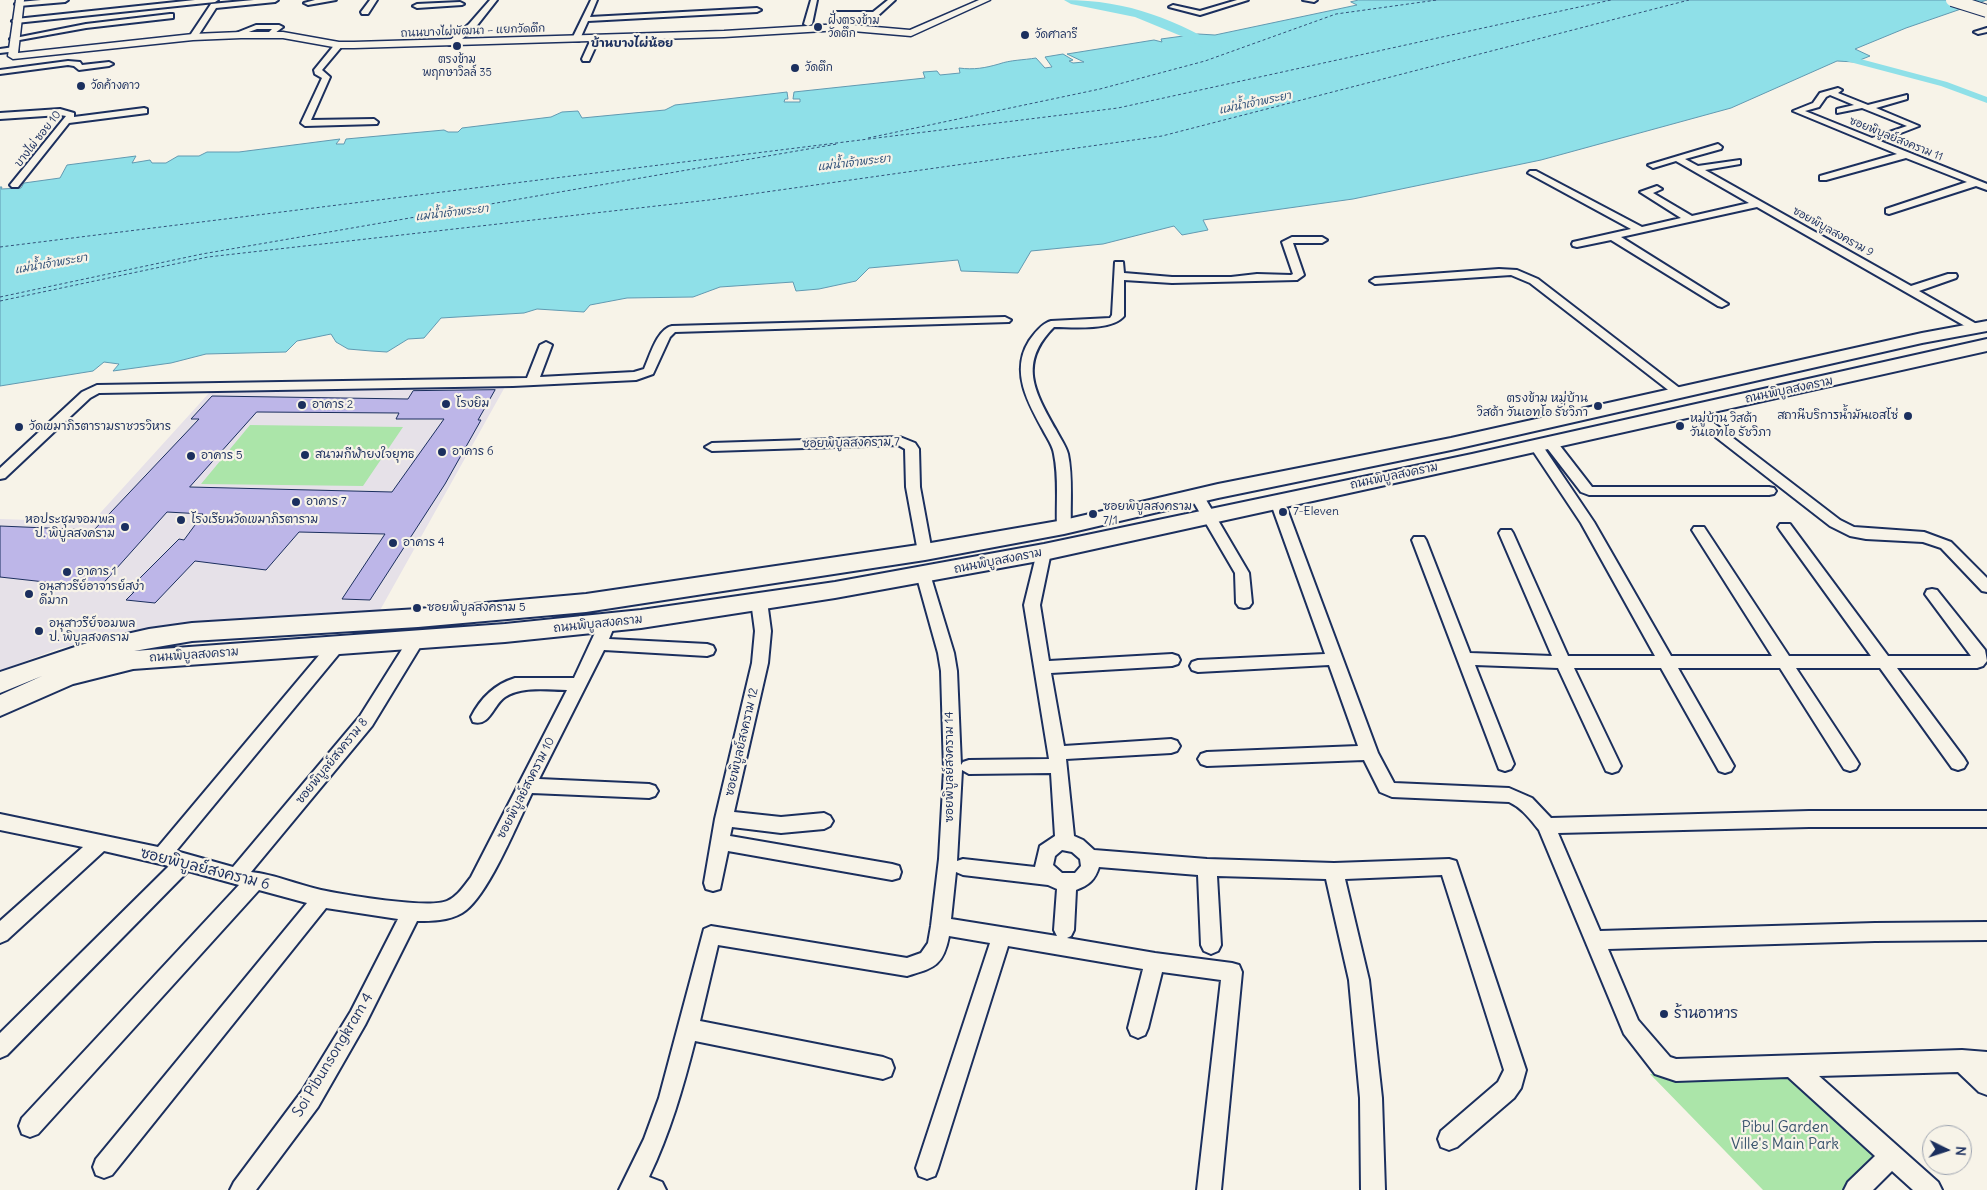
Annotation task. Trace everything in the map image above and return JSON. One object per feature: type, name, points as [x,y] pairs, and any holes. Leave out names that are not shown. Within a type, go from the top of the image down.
[{"type":"main road","points":[[1952,0],[1987,11]]},
{"type":"main road","points":[[1965,0],[1987,7]]},
{"type":"main road","name":"ถนนพิบูลสงคราม","points":[[0,706],[36,688],[67,676],[133,660],[505,633],[604,633],[641,619],[759,601],[924,563],[1064,527],[1150,518],[1208,517],[1542,443],[1922,338],[1984,334]]},
{"type":"main road","name":"ถนนพิบูลสงคราม","points":[[0,683],[26,672],[86,652],[148,638],[192,632],[418,618],[586,603],[924,563],[1044,552],[1150,518],[1196,496],[1451,444],[1685,402]]},
{"type":"street","points":[[0,66],[9,61],[14,46],[20,2],[65,0]]},
{"type":"street","points":[[16,21],[215,0]]},
{"type":"street","points":[[193,37],[214,6],[274,0]]},
{"type":"street","points":[[365,12],[374,0]]},
{"type":"street","points":[[411,12],[423,0]]},
{"type":"street","points":[[452,43],[472,26],[494,0]]},
{"type":"street","points":[[576,39],[594,0]]},
{"type":"street","points":[[808,24],[814,0]]},
{"type":"street","points":[[864,24],[892,0]]},
{"type":"street","name":"ถนนบางไผ่พัฒนา – แยกวัดตึก","points":[[14,46],[271,34],[299,37],[339,45],[468,43],[841,28],[912,33],[985,0]]},
{"type":"street","points":[[1173,7],[1200,13],[1245,0]]},
{"type":"street","points":[[1306,0],[1314,0]]},
{"type":"street","points":[[308,3],[328,3]]},
{"type":"street","points":[[417,6],[460,4]]},
{"type":"street","points":[[585,19],[757,10]]},
{"type":"street","points":[[1987,11],[1978,12],[1987,17]]},
{"type":"street","points":[[838,14],[875,14]]},
{"type":"street","points":[[0,51],[86,26],[170,16]]},
{"type":"street","points":[[468,43],[472,26]]},
{"type":"street","points":[[1978,32],[1987,30]]},
{"type":"street","points":[[0,44],[14,46],[77,36]]},
{"type":"street","points":[[586,59],[595,38]]},
{"type":"street","points":[[339,45],[318,70],[318,72],[326,77],[305,123],[374,122]]},
{"type":"street","points":[[0,72],[68,63],[77,64],[78,68],[109,64]]},
{"type":"street","points":[[1829,92],[1846,88]]},
{"type":"street","points":[[1829,92],[1915,126],[1871,141]]},
{"type":"street","name":"ซอยพิบูลย์สงคราม 11","points":[[1829,92],[1823,95],[1816,105],[1797,111],[1987,188]]},
{"type":"street","points":[[1840,111],[1904,97]]},
{"type":"street","points":[[66,121],[144,111]]},
{"type":"street","name":"บางไผ่ ซอย 10","points":[[0,116],[60,112],[71,115],[38,158],[14,185]]},
{"type":"street","points":[[1654,165],[1718,147]]},
{"type":"street","points":[[1823,178],[1905,155]]},
{"type":"street","name":"ซอยพิบูลสงคราม 9","points":[[1677,158],[1911,290],[1984,334]]},
{"type":"street","points":[[1697,169],[1737,162]]},
{"type":"street","points":[[1533,172],[1641,230]]},
{"type":"street","points":[[1889,211],[1976,183]]},
{"type":"street","points":[[1657,189],[1645,192],[1690,219]]},
{"type":"street","points":[[1577,244],[1758,204]]},
{"type":"street","points":[[1614,237],[1722,304]]},
{"type":"street","points":[[1064,527],[1061,455],[1037,408],[1026,377],[1027,354],[1034,342],[1051,324],[1107,322],[1114,320],[1118,316],[1119,270],[1172,280],[1231,280],[1256,277],[1294,278],[1299,275],[1287,242],[1292,240],[1322,240]]},
{"type":"street","points":[[1375,281],[1499,272],[1523,276],[1534,281],[1835,524],[1850,531],[1866,534],[1924,537],[1946,546],[1987,587]]},
{"type":"street","points":[[1911,290],[1952,276]]},
{"type":"street","points":[[0,475],[86,395],[97,390],[532,381],[643,375],[649,371],[665,336],[672,329],[1006,320]]},
{"type":"street","points":[[532,381],[546,345]]},
{"type":"street","name":"ซอยพิบูลสงคราม 7","points":[[712,447],[906,443],[912,449],[913,487],[924,563]]},
{"type":"street","points":[[1542,443],[1589,491],[1769,491]]},
{"type":"street","points":[[1542,443],[1725,766]]},
{"type":"street","points":[[1196,496],[1244,577],[1244,603]]},
{"type":"street","points":[[1277,502],[1369,753],[1386,787],[1392,790],[1509,794],[1518,797],[1532,806],[1546,826],[1631,1027],[1663,1066],[1676,1070],[1962,1061],[1987,1063]]},
{"type":"street","points":[[1785,527],[1958,764]]},
{"type":"street","points":[[1700,530],[1850,764]]},
{"type":"street","points":[[1506,533],[1563,662],[1612,766]]},
{"type":"street","points":[[1419,540],[1505,764]]},
{"type":"street","points":[[1044,552],[1032,605],[1058,759],[1065,842]]},
{"type":"street","name":"ซอยพิบูลย์สงคราม 14","points":[[688,1029],[711,935],[907,968],[928,960],[937,946],[948,859],[952,770],[949,681],[941,631],[924,563]]},
{"type":"street","points":[[1465,659],[1563,662],[1977,662],[1980,659],[1979,654],[1932,594]]},
{"type":"street","name":"ซอยพิบูลย์สงคราม 12","points":[[713,883],[724,819],[760,662],[763,632],[759,601]]},
{"type":"street","points":[[604,633],[707,650]]},
{"type":"street","name":"ซอยพิบูลย์สงคราม 10","points":[[411,912],[440,912],[455,907],[465,899],[478,883],[604,633]]},
{"type":"street","name":"ซอยพิบูลย์สงคราม 8","points":[[30,1126],[246,878],[366,721],[417,639]]},
{"type":"street","points":[[161,856],[337,645]]},
{"type":"street","points":[[1043,667],[1172,660]]},
{"type":"street","points":[[1198,666],[1335,660]]},
{"type":"street","points":[[479,717],[497,694],[515,684],[579,684]]},
{"type":"street","points":[[969,767],[1171,746]]},
{"type":"street","points":[[1207,759],[1369,753]]},
{"type":"street","points":[[527,786],[649,791]]},
{"type":"street","points":[[724,819],[781,824],[824,821]]},
{"type":"street","points":[[1546,826],[1808,819],[1987,819]]},
{"type":"street","name":"ซอยพิบูลย์สงคราม 6","points":[[3,828],[161,856],[322,899],[411,912]]},
{"type":"street","points":[[720,842],[892,872]]},
{"type":"street","points":[[963,866],[1059,880],[1079,881],[1088,874],[1090,869],[1090,858],[1083,848],[1065,842],[1058,843],[1046,852],[1044,865],[1059,880],[1064,930]]},
{"type":"street","points":[[0,934],[99,844]]},
{"type":"street","points":[[1090,858],[1207,867],[1334,871],[1449,867],[1515,1070],[1513,1080],[1506,1090],[1449,1138]]},
{"type":"street","points":[[0,1048],[185,862]]},
{"type":"street","points":[[1207,867],[1211,945]]},
{"type":"street","points":[[1334,871],[1358,980],[1370,1098],[1373,1190]]},
{"type":"street","points":[[104,1167],[322,899]]},
{"type":"street","name":"Soi Pibunsongkram 4","points":[[242,1190],[310,1099],[358,1018],[411,912]]},
{"type":"street","points":[[941,926],[1155,962],[1232,972],[1209,1190]]},
{"type":"street","points":[[1594,940],[1875,932],[1987,931]]},
{"type":"street","points":[[928,1168],[1002,936]]},
{"type":"street","points":[[1138,1028],[1155,962]]},
{"type":"street","points":[[640,1188],[661,1124],[688,1029],[883,1068]]},
{"type":"street","points":[[1962,1061],[1987,1084]]},
{"type":"street","points":[[1793,1067],[1930,1190]]},
{"type":"street","points":[[1856,1190],[1892,1156]]},
{"type":"shaded area","name":"โรงเรียนวัดเขมาภิรตาราม","points":[[506,385],[379,612],[189,624],[133,630],[57,649],[0,671],[0,519],[92,522],[210,392]]},
{"type":"green space","name":"สนามกีฬายงใจยุทธ","points":[[250,425],[403,427],[363,486],[201,484]]},
{"type":"green space","name":"Pibul Garden Ville's Main Park","points":[[1791,1071],[1888,1160],[1859,1190],[1763,1190],[1650,1074]]},
{"type":"water","name":"แม่น้ำเจ้าพระยา","points":[[1359,0],[1987,0],[1906,28],[1855,49],[1870,56],[1855,62],[1837,61],[1731,108],[1541,160],[1353,199],[1203,220],[1208,230],[1182,235],[1174,226],[1103,244],[1031,251],[1018,273],[961,271],[958,260],[869,268],[856,281],[819,289],[796,291],[793,282],[720,287],[693,297],[627,298],[590,305],[584,312],[537,309],[524,313],[441,318],[424,338],[408,339],[387,352],[348,349],[336,342],[331,334],[297,341],[286,352],[206,354],[171,363],[113,371],[119,364],[104,362],[93,371],[0,386],[0,187],[2,187],[1,189],[21,188],[24,183],[60,178],[67,165],[136,156],[132,163],[150,160],[152,163],[166,163],[178,156],[199,156],[207,152],[239,152],[340,139],[336,144],[344,144],[346,139],[444,130],[458,132],[462,128],[551,117],[562,112],[578,111],[582,118],[665,110],[675,105],[787,92],[788,99],[785,99],[784,102],[800,102],[800,99],[793,99],[794,92],[925,78],[923,72],[937,71],[940,75],[960,73],[959,68],[989,67],[1036,58],[1045,68],[1052,67],[1045,57],[1063,54],[1073,60],[1069,61],[1073,63],[1084,62],[1067,54],[1154,40],[1162,42],[1161,39],[1198,34],[1215,35],[1357,5],[1351,2]]},
{"type":"building","points":[[495,390],[478,420],[481,420],[445,484],[370,600],[342,599],[385,534],[299,532],[266,570],[195,561],[155,603],[126,600],[134,592],[127,591],[179,539],[184,540],[203,514],[167,512],[99,588],[0,577],[0,526],[94,530],[199,419],[191,419],[212,396],[408,399],[413,391]],"holes":[[[257,412],[399,413],[396,419],[444,419],[392,492],[190,487]]]},
{"type":"waterway","points":[[1071,0],[1139,13],[1191,35],[1227,56]]},
{"type":"waterway","points":[[1834,55],[1944,84],[1987,100]]},
{"type":"ferry route","points":[[868,138],[1100,89],[1205,61],[1336,14],[1437,0]]},
{"type":"ferry route","points":[[0,247],[1118,108],[1611,0]]},
{"type":"ferry route","points":[[0,301],[208,257],[709,200],[1162,136],[1689,0]]},
{"type":"ferry route","points":[[0,297],[202,254],[837,144]]},
{"type":"place","name":"ฝั่งตรงข้าม วัดตึก","points":[[818,27]]},
{"type":"place","name":"วัดศาลารี","points":[[1025,35]]},
{"type":"place","name":"ตรงข้าม พฤกษาวิลล์ 35","points":[[457,46]]},
{"type":"place","name":"วัดตึก","points":[[795,68]]},
{"type":"place","name":"วัดค้างคาว","points":[[81,86]]},
{"type":"place","name":"โรงยิม","points":[[446,404]]},
{"type":"place","name":"อาคาร 2","points":[[302,405]]},
{"type":"place","name":"ตรงข้าม หมู่บ้าน วิสต้า วันเอทโอ รัชวิภา","points":[[1598,406]]},
{"type":"place","name":"สถานีบริการน้ำมันเอสโซ่","points":[[1908,416]]},
{"type":"place","name":"หมู่บ้าน วิสต้า วันเอทโอ รัชวิภา","points":[[1680,426]]},
{"type":"place","name":"วัดเขมาภิรตารามราชวรวิหาร","points":[[19,427]]},
{"type":"place","name":"อาคาร 6","points":[[442,452]]},
{"type":"place","name":"สนามกีฬายงใจยุทธ","points":[[305,455]]},
{"type":"place","name":"อาคาร 5","points":[[191,456]]},
{"type":"place","name":"อาคาร 7","points":[[296,502]]},
{"type":"place","name":"7-Eleven","points":[[1283,512]]},
{"type":"place","name":"ซอยพิบูลสงคราม 7/1","points":[[1093,514]]},
{"type":"place","name":"โรงเรียนวัดเขมาภิรตาราม","points":[[181,520]]},
{"type":"place","name":"หอประชุมจอมพล ป. พิบูลสงคราม","points":[[125,527]]},
{"type":"place","name":"อาคาร 4","points":[[393,543]]},
{"type":"place","name":"อาคาร 1","points":[[67,572]]},
{"type":"place","name":"อนุสาวรีย์อาจารย์สง่า ดีมาก","points":[[29,594]]},
{"type":"place","name":"ซอยพิบูลสงคราม 5","points":[[417,608]]},
{"type":"place","name":"อนุสาวรีย์จอมพล ป. พิบูลสงคราม","points":[[39,631]]},
{"type":"place","name":"ร้านอาหาร","points":[[1664,1014]]},
{"type":"district","name":"บ้านบางไผ่น้อย","points":[[632,44]]}]
